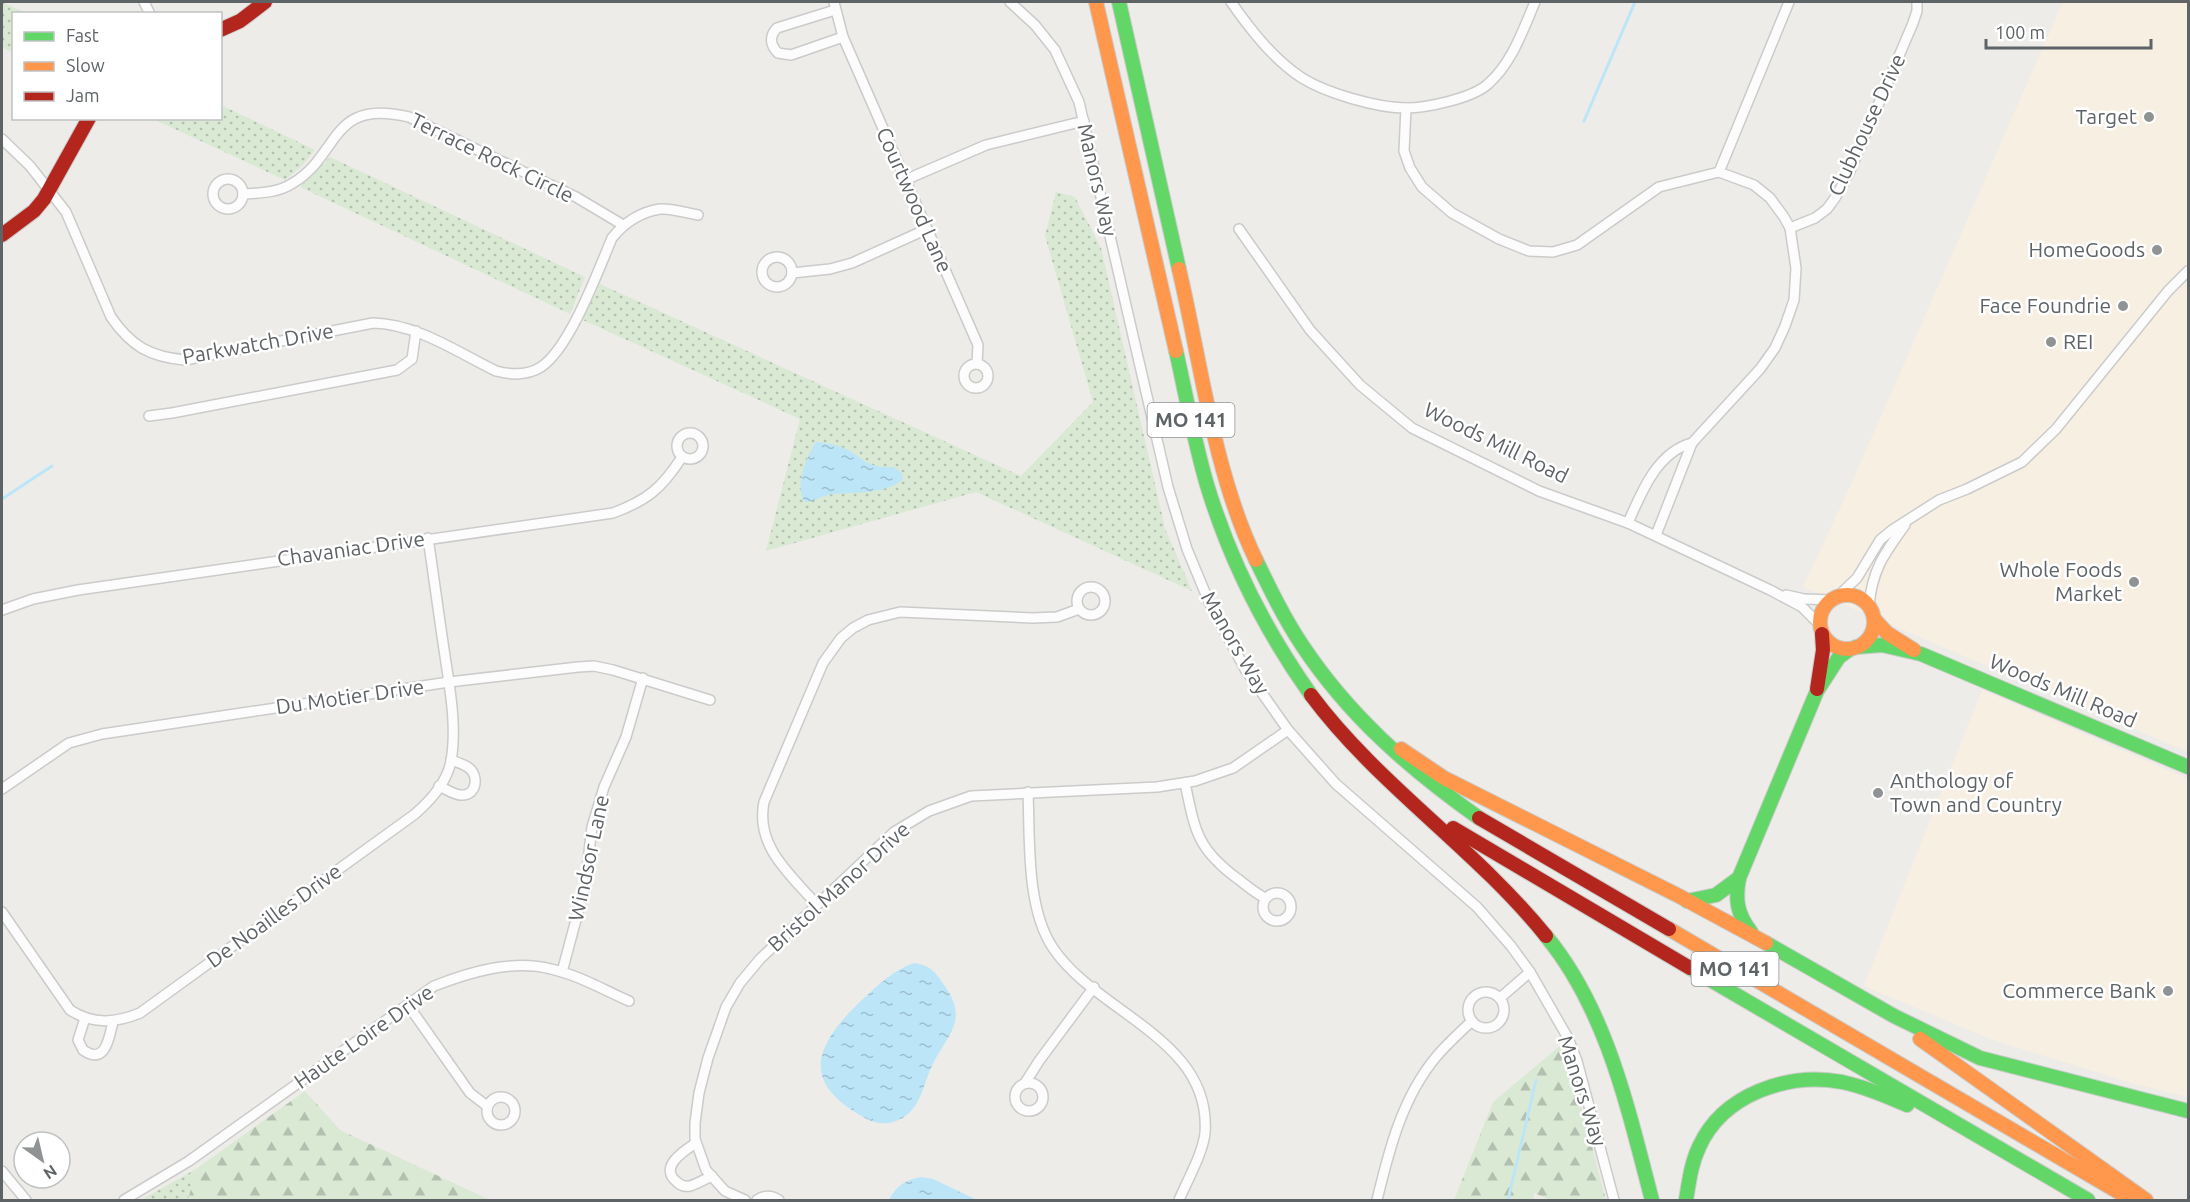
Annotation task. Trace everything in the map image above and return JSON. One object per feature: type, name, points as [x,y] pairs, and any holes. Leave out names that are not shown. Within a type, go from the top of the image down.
[{"type":"main road","points":[[222,29],[240,21],[265,2]]},
{"type":"main road","name":"MO 141","points":[[1096,2],[1196,444],[1218,522],[1232,560],[1267,631],[1312,699],[1338,730],[1397,786],[1441,820],[1512,864],[2088,1200]]},
{"type":"main road","name":"MO 141","points":[[1119,2],[1214,427],[1235,506],[1257,562],[1283,616],[1305,651],[1354,714],[1413,771],[1444,796],[1479,818],[2132,1200]]},
{"type":"main road","points":[[2,235],[34,211],[49,189],[87,120]]},
{"type":"main road","points":[[1755,937],[1742,921],[1736,908],[1735,896],[1739,878],[1817,691],[1839,657],[1868,639],[1872,633],[1871,613],[1864,601],[1851,595],[1834,599],[1822,611],[1823,650],[1817,691]]},
{"type":"main road","name":"Woods Mill Road","points":[[1871,613],[1887,633],[1921,654],[2188,767]]},
{"type":"main road","points":[[1821,628],[1830,643],[1836,647],[1853,648]]},
{"type":"main road","name":"Woods Mill Road","points":[[1853,648],[1882,645],[1921,654]]},
{"type":"main road","points":[[1354,714],[1444,778],[1687,901],[1755,937],[1881,1010],[1980,1059],[2188,1110]]},
{"type":"main road","points":[[1397,786],[1496,878],[1550,940],[1571,972],[1604,1034],[1616,1068],[1652,1200]]},
{"type":"main road","points":[[1687,901],[1710,899],[1719,895],[1739,878]]},
{"type":"main road","points":[[1881,1010],[1976,1081],[2146,1200]]},
{"type":"main road","points":[[1686,1200],[1687,1183],[1692,1165],[1701,1142],[1712,1125],[1738,1101],[1768,1086],[1791,1080],[1835,1081],[1883,1095],[1963,1128]]},
{"type":"street","name":"Manors Way","points":[[1010,2],[1035,25],[1055,50],[1079,102],[1168,487],[1187,549],[1209,602],[1245,669],[1288,730],[1336,784],[1477,907],[1530,972],[1568,1038],[1577,1061],[1614,1200]]},
{"type":"street","points":[[1231,2],[1254,34],[1300,77],[1317,86],[1362,101],[1406,108],[1450,102],[1487,86],[1501,71],[1514,51],[1535,2]]},
{"type":"street","points":[[1719,172],[1789,2]]},
{"type":"street","name":"Clubhouse Drive","points":[[1790,228],[1815,218],[1827,209],[1850,171],[1913,23],[1917,2]]},
{"type":"street","name":"Courtwood Lane","points":[[843,38],[790,55],[778,53],[771,44],[771,37],[777,28],[835,6],[843,38],[978,345],[977,364]]},
{"type":"street","points":[[1406,108],[1404,151],[1410,168],[1422,187],[1452,213],[1499,239],[1529,251],[1553,252],[1577,245],[1659,187],[1719,172],[1754,185],[1770,198],[1790,228],[1796,268],[1794,300],[1780,337],[1760,369],[1692,443],[1656,535]]},
{"type":"street","name":"Terrace Rock Circle","points":[[243,194],[265,193],[292,184],[313,166],[334,135],[356,118],[380,113],[397,114],[409,117],[576,197],[623,225]]},
{"type":"street","points":[[905,180],[986,145],[1084,121]]},
{"type":"street","name":"Parkwatch Drive","points":[[2,139],[30,166],[72,223],[111,317],[134,343],[159,357],[185,360],[373,323],[388,323],[416,331],[496,371],[509,374],[525,373],[540,368],[568,337],[612,238],[623,225]]},
{"type":"street","points":[[623,225],[637,217],[662,209],[698,215]]},
{"type":"street","points":[[792,273],[830,269],[852,263],[927,229]]},
{"type":"street","name":"Woods Mill Road","points":[[1239,229],[1310,330],[1360,385],[1412,428],[1539,491],[1628,523],[1770,590],[1802,607],[1821,628]]},
{"type":"street","points":[[1834,599],[1857,578],[1880,540],[1939,500],[2022,462],[2056,429],[2168,291],[2188,271]]},
{"type":"street","points":[[149,416],[191,410],[397,369],[412,359],[416,331]]},
{"type":"street","points":[[1628,523],[1643,486],[1654,471],[1680,446],[1692,443]]},
{"type":"street","name":"Chavaniac Drive","points":[[2,610],[33,599],[68,591],[613,513],[642,501],[655,492],[668,480],[682,457]]},
{"type":"street","points":[[1871,613],[1874,574],[1908,521]]},
{"type":"street","name":"De Noailles Drive","points":[[90,1020],[113,1022],[140,1013],[427,804],[439,786],[451,760],[454,741],[449,682],[428,538]]},
{"type":"street","name":"Woods Mill Road","points":[[1770,590],[1804,600],[1834,599]]},
{"type":"street","points":[[816,904],[777,859],[766,839],[761,816],[764,802],[823,663],[841,638],[868,620],[900,612],[1033,618],[1057,617],[1079,609]]},
{"type":"street","name":"Du Motier Drive","points":[[2,789],[69,743],[102,734],[449,682],[594,666],[643,678],[710,700]]},
{"type":"street","name":"Windsor Lane","points":[[562,972],[585,886],[592,828],[604,787],[626,737],[643,678]]},
{"type":"street","name":"Bristol Manor Drive","points":[[745,1200],[725,1191],[706,1170],[696,1143],[695,1123],[699,1093],[726,1007],[740,983],[760,958],[894,832],[916,817],[971,796],[1157,787],[1205,778],[1233,768],[1288,730]]},
{"type":"street","points":[[439,786],[459,795],[470,793],[475,787],[475,778],[469,768],[451,760]]},
{"type":"street","points":[[1185,783],[1193,822],[1204,848],[1219,865],[1265,898]]},
{"type":"street","points":[[1028,792],[1036,909],[1052,946],[1068,967],[1178,1055],[1192,1075],[1201,1095],[1205,1135],[1179,1200]]},
{"type":"street","points":[[2,912],[70,1010],[90,1020],[78,1040],[83,1050],[94,1054],[107,1047],[113,1022]]},
{"type":"street","name":"Haute Loire Drive","points":[[124,1200],[189,1161],[434,986],[478,971],[520,964],[562,972],[629,1001]]},
{"type":"street","points":[[1500,998],[1530,972]]},
{"type":"street","points":[[1025,1083],[1039,1060],[1094,987]]},
{"type":"street","points":[[1492,992],[1500,998],[1504,1014],[1496,1025],[1482,1028],[1472,1021],[1468,1008],[1474,996],[1492,992]]},
{"type":"street","points":[[408,1005],[470,1093],[487,1107]]},
{"type":"street","points":[[1377,1200],[1391,1144],[1413,1092],[1437,1055],[1472,1021]]},
{"type":"street","points":[[696,1143],[673,1162],[671,1173],[673,1178],[678,1184],[689,1186],[712,1176]]},
{"type":"street","points":[[2,1171],[26,1200]]},
{"type":"street","points":[[757,1200],[770,1196],[778,1200]]},
{"type":"shaded area","points":[[2063,2],[2188,2],[2188,752],[1803,587],[1850,487]]},
{"type":"shaded area","points":[[1982,690],[2188,779],[2188,1097],[2135,1084],[1993,1040],[1864,986]]},
{"type":"green space","points":[[2,2],[24,12],[12,12],[12,52],[2,47]]},
{"type":"green space","points":[[222,105],[315,150],[302,166],[285,180],[155,120],[222,120]]},
{"type":"green space","points":[[330,157],[585,277],[570,314],[300,187]]},
{"type":"green space","points":[[1056,192],[1075,197],[1101,248],[1165,528],[1192,591],[976,492],[766,551],[800,419],[583,320],[600,284],[1021,476],[1093,402],[1045,236]]},
{"type":"green space","points":[[1562,1044],[1576,1085],[1606,1200],[1550,1200],[1534,1193],[1534,1200],[1454,1200],[1493,1102]]},
{"type":"green space","points":[[305,1091],[340,1130],[490,1200],[188,1200],[196,1169]]},
{"type":"green space","points":[[196,1169],[188,1200],[141,1200]]},
{"type":"water","points":[[816,442],[844,448],[874,465],[893,467],[901,472],[903,479],[887,488],[828,495],[805,502],[802,496],[801,480],[805,464]]},
{"type":"water","points":[[914,963],[924,965],[934,971],[951,995],[956,1017],[954,1026],[931,1068],[913,1109],[899,1120],[889,1123],[875,1122],[845,1105],[831,1092],[823,1078],[821,1063],[824,1048],[846,1016],[863,999],[893,973]]},
{"type":"water","points":[[922,1177],[933,1179],[977,1200],[889,1200],[902,1184]]},
{"type":"waterway","points":[[1584,121],[1635,2]]},
{"type":"waterway","points":[[2,499],[52,466]]},
{"type":"waterway","points":[[1508,1200],[1536,1080]]},
{"type":"traffic: fast","points":[[1119,2],[1179,269]]},
{"type":"traffic: fast","points":[[1176,351],[1202,468],[1226,541],[1264,620],[1311,695]]},
{"type":"traffic: fast","points":[[1256,560],[1295,635],[1340,695],[1382,740],[1479,818]]},
{"type":"traffic: fast","points":[[1856,647],[1882,645],[1921,654],[2188,767]]},
{"type":"traffic: fast","points":[[1739,878],[1817,691],[1839,657],[1850,649]]},
{"type":"traffic: fast","points":[[1739,878],[1738,906],[1751,932]]},
{"type":"traffic: fast","points":[[1687,901],[1716,895],[1739,878]]},
{"type":"traffic: fast","points":[[1546,936],[1567,965],[1600,1028],[1624,1096],[1652,1200]]},
{"type":"traffic: fast","points":[[1766,943],[1894,1016],[1980,1058],[2188,1111]]},
{"type":"traffic: fast","points":[[1690,968],[2088,1200]]},
{"type":"traffic: fast","points":[[1686,1200],[1694,1160],[1710,1129],[1724,1113],[1759,1091],[1800,1080],[1821,1080],[1859,1086],[1907,1105]]},
{"type":"traffic: slow","points":[[1096,2],[1176,351]]},
{"type":"traffic: slow","points":[[1179,269],[1219,454],[1229,491],[1256,560]]},
{"type":"traffic: slow","points":[[1847,595],[1857,597],[1866,603],[1872,612],[1874,622],[1872,632],[1866,641],[1857,647],[1847,649],[1837,647],[1828,641],[1822,632],[1820,622],[1822,612],[1828,603],[1837,597],[1847,595]]},
{"type":"traffic: slow","points":[[1874,619],[1887,633],[1914,650]]},
{"type":"traffic: slow","points":[[1401,749],[1444,778],[1679,896],[1766,943]]},
{"type":"traffic: slow","points":[[1669,929],[2132,1200]]},
{"type":"traffic: slow","points":[[1920,1039],[2146,1200]]},
{"type":"traffic: jam","points":[[222,29],[240,21],[265,2]]},
{"type":"traffic: jam","points":[[2,235],[34,211],[44,199],[88,120]]},
{"type":"traffic: jam","points":[[1817,689],[1823,650],[1822,634]]},
{"type":"traffic: jam","points":[[1311,695],[1337,728],[1366,758],[1489,874],[1546,936]]},
{"type":"traffic: jam","points":[[1479,818],[1669,929]]},
{"type":"traffic: jam","points":[[1453,828],[1690,968]]},
{"type":"place","name":"Target","points":[[2149,117]]},
{"type":"place","name":"HomeGoods","points":[[2157,250]]},
{"type":"place","name":"Face Foundrie","points":[[2123,306]]},
{"type":"place","name":"REI","points":[[2051,342]]},
{"type":"place","name":"Whole Foods Market","points":[[2134,582]]},
{"type":"place","name":"Anthology of Town and Country","points":[[1878,793]]},
{"type":"place","name":"Commerce Bank","points":[[2168,991]]}]
